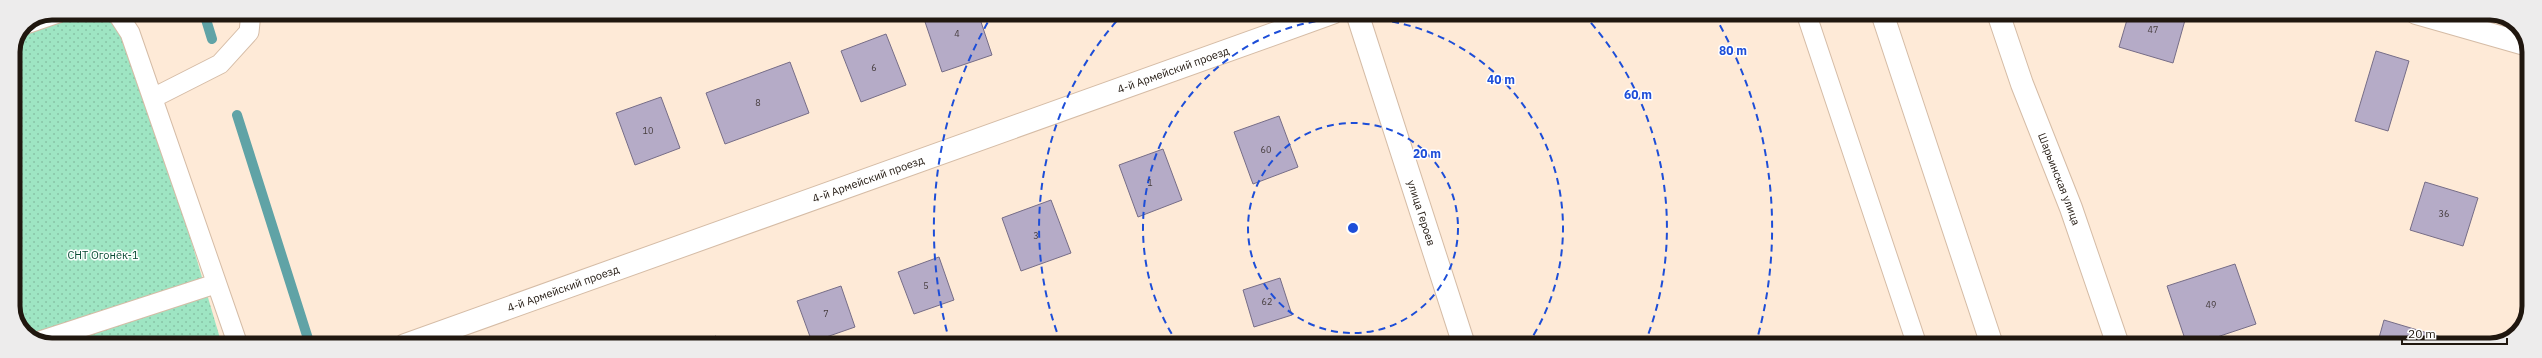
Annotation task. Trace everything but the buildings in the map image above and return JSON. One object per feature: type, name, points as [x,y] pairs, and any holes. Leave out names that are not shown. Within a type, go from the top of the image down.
[{"type":"street","name":"4-й Армейский проезд","points":[[425,338],[1312,20]]},
{"type":"street","name":"улица Героев","points":[[1359,20],[1462,338]]},
{"type":"street","points":[[1884,20],[1990,338]]},
{"type":"street","name":"Шарьинская улица","points":[[2000,20],[2022,84],[2071,208],[2116,338]]},
{"type":"street","points":[[2440,20],[2521,43]]},
{"type":"lane","points":[[121,20],[130,34],[153,98],[215,284],[235,338]]},
{"type":"lane","points":[[153,98],[220,64],[249,32],[250,20]]},
{"type":"lane","points":[[1808,20],[1915,338]]},
{"type":"lane","points":[[49,338],[215,284]]},
{"type":"green space","name":"СНТ Огонёк-1","points":[[52,20],[126,20],[220,338],[48,338],[38,335],[32,331],[25,324],[22,318],[20,308],[20,52],[22,40],[29,29],[40,22]]},
{"type":"waterway","points":[[206,20],[212,39]]},
{"type":"waterway","points":[[237,115],[308,338]]}]
